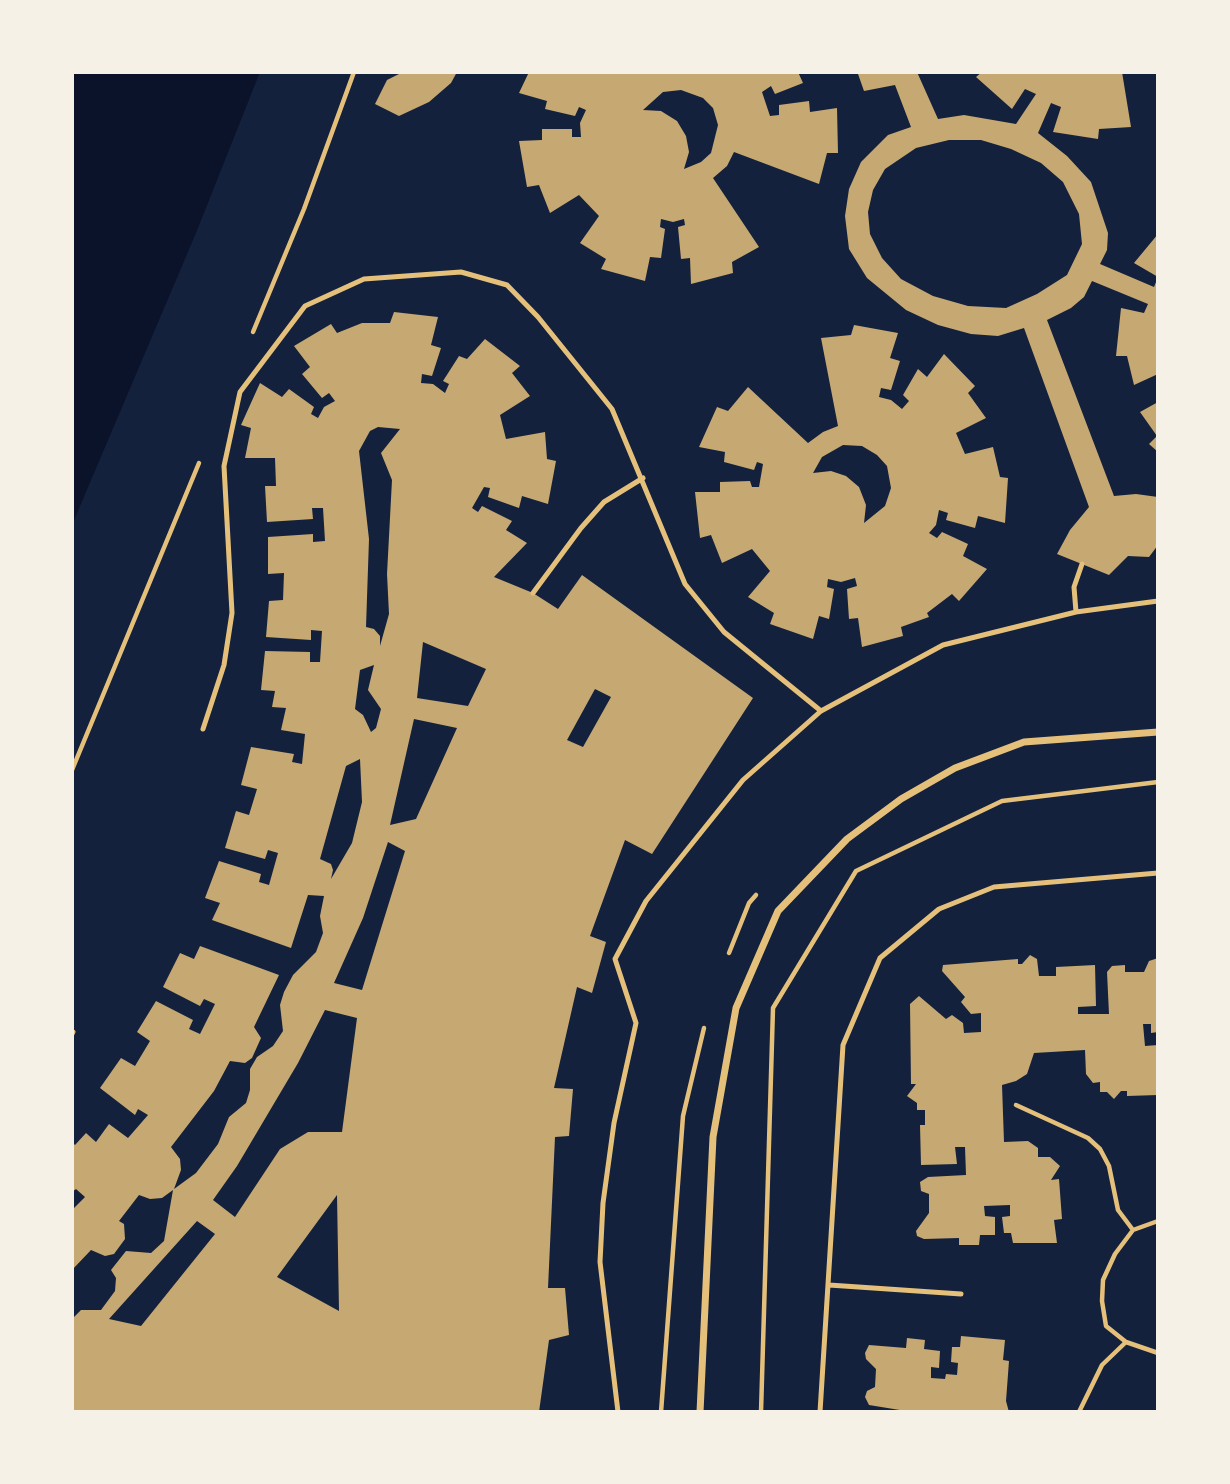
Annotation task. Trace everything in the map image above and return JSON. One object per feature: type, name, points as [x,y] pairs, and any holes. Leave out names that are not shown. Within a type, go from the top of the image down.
[{"type":"street","points":[[700,1412],[713,1137],[736,1008],[778,911],[847,839],[901,799],[955,768],[1024,742],[1158,732]]},
{"type":"lane","points":[[203,729],[224,665],[232,613],[224,466],[240,393],[305,306],[364,279],[461,272],[507,285],[538,317],[612,409],[685,584],[723,632],[821,711]]},
{"type":"lane","points":[[533,593],[581,528],[604,502],[643,478]]},
{"type":"lane","points":[[1076,612],[1074,587],[1082,564]]},
{"type":"lane","points":[[618,1412],[601,1250],[614,1123],[635,1023],[615,959],[646,901],[743,780],[821,711],[943,645],[1076,612],[1158,601]]},
{"type":"lane","points":[[820,1412],[843,1045],[880,958],[939,909],[994,887],[1158,873]]},
{"type":"lane","points":[[829,1285],[961,1294]]},
{"type":"path","points":[[725,966],[749,903],[758,894]]},
{"type":"path","points":[[661,1412],[684,1116],[707,1016]]},
{"type":"path","points":[[1016,1105],[1088,1138],[1100,1149],[1109,1166],[1118,1210],[1133,1230]]},
{"type":"path","points":[[1158,1221],[1133,1230],[1115,1254],[1103,1280],[1102,1301],[1107,1325],[1126,1342],[1158,1353]]},
{"type":"path","points":[[1079,1412],[1102,1365],[1126,1342]]},
{"type":"water","points":[[72,72],[260,72],[196,233],[72,525]]},
{"type":"building","points":[[403,72],[457,72],[451,83],[429,102],[399,116],[375,104],[387,80]]},
{"type":"building","points":[[529,72],[798,72],[803,83],[775,94],[771,86],[762,92],[770,116],[779,115],[779,105],[809,101],[810,112],[837,108],[838,153],[827,153],[819,184],[734,152],[727,166],[713,178],[759,247],[732,262],[733,273],[691,284],[690,258],[681,259],[678,227],[685,225],[684,219],[673,222],[661,219],[660,227],[665,229],[661,258],[650,257],[645,281],[601,269],[606,259],[580,243],[599,216],[579,195],[550,213],[539,185],[527,187],[519,141],[542,140],[542,129],[572,129],[572,137],[581,137],[580,123],[586,110],[579,107],[575,116],[545,109],[547,101],[519,93]],"holes":[[[681,90],[703,98],[713,108],[718,125],[711,153],[701,162],[684,169],[689,152],[686,136],[677,121],[661,111],[643,110],[663,92]]]},
{"type":"building","points":[[917,72],[938,119],[964,115],[1016,124],[1036,94],[1025,89],[1012,109],[976,77],[982,72],[1122,72],[1131,127],[1099,129],[1098,139],[1053,132],[1061,107],[1051,103],[1038,133],[1067,156],[1091,182],[1108,233],[1107,250],[1100,264],[1154,287],[1158,277],[1158,374],[1134,385],[1127,356],[1116,356],[1121,308],[1144,313],[1148,304],[1092,281],[1084,297],[1071,308],[1047,320],[1114,496],[1136,494],[1158,497],[1158,545],[1149,557],[1128,556],[1109,575],[1057,554],[1070,530],[1089,507],[1024,328],[998,336],[971,334],[938,325],[906,310],[867,278],[849,249],[845,216],[849,189],[861,162],[888,135],[911,127],[895,85],[864,91],[858,74]],"holes":[[[949,140],[981,140],[1011,149],[1041,163],[1063,182],[1079,214],[1082,244],[1067,275],[1037,294],[1006,308],[968,306],[933,296],[901,279],[882,258],[870,234],[868,212],[873,190],[885,169],[916,148]]]},
{"type":"building","points":[[1158,234],[1158,277],[1134,263]]},
{"type":"building","points":[[394,312],[438,317],[431,345],[441,348],[432,376],[422,374],[421,383],[433,384],[445,393],[449,384],[443,381],[459,356],[467,359],[485,339],[520,366],[512,373],[530,396],[500,415],[506,439],[545,432],[547,459],[556,461],[548,504],[522,496],[519,508],[488,497],[490,488],[484,487],[472,508],[478,512],[482,506],[512,521],[506,530],[527,543],[494,577],[533,593],[558,609],[582,575],[753,698],[652,854],[625,840],[590,936],[606,942],[592,993],[577,987],[554,1088],[573,1089],[569,1136],[555,1137],[548,1288],[565,1288],[569,1335],[549,1340],[539,1412],[72,1412],[72,1319],[81,1310],[101,1310],[115,1291],[116,1278],[111,1270],[126,1251],[151,1253],[164,1241],[173,1190],[162,1198],[150,1199],[139,1195],[119,1221],[124,1224],[125,1239],[114,1254],[105,1256],[91,1250],[72,1270],[72,1210],[85,1197],[76,1189],[72,1192],[72,1142],[75,1145],[86,1133],[96,1142],[109,1124],[128,1138],[148,1115],[138,1109],[135,1115],[100,1088],[121,1058],[135,1066],[150,1041],[137,1032],[156,1001],[193,1020],[189,1029],[200,1034],[215,1004],[204,999],[200,1006],[163,987],[180,953],[194,959],[200,946],[279,975],[254,1027],[261,1038],[252,1058],[245,1063],[230,1061],[214,1091],[171,1147],[180,1159],[181,1170],[174,1189],[196,1173],[218,1144],[229,1117],[246,1103],[250,1090],[250,1069],[257,1057],[273,1046],[283,1031],[280,1005],[284,992],[293,975],[316,952],[323,933],[320,916],[324,896],[308,895],[291,948],[212,920],[220,903],[205,898],[219,861],[261,874],[259,882],[269,885],[278,853],[268,850],[265,859],[225,848],[236,811],[249,815],[257,789],[241,785],[251,747],[294,754],[292,762],[302,764],[305,734],[281,730],[286,708],[272,707],[275,691],[261,690],[265,651],[310,652],[310,662],[320,662],[322,631],[311,630],[311,640],[266,637],[269,601],[283,600],[284,573],[268,574],[268,537],[313,534],[313,542],[325,541],[323,508],[312,508],[313,519],[267,522],[265,486],[276,486],[275,458],[245,458],[251,428],[241,425],[260,383],[282,397],[289,389],[314,407],[311,414],[318,418],[324,407],[335,401],[329,393],[322,398],[302,374],[310,367],[294,346],[331,324],[337,333],[362,323],[390,323]],"holes":[[[378,427],[400,429],[381,453],[392,480],[387,574],[389,614],[380,646],[380,636],[374,629],[366,627],[369,539],[359,451],[370,431]],[[423,642],[486,669],[468,706],[417,698]],[[374,665],[368,690],[381,709],[376,728],[371,732],[363,715],[355,709],[360,670]],[[595,689],[611,697],[583,747],[567,740]],[[414,719],[457,728],[416,819],[390,825]],[[360,759],[362,802],[352,843],[331,879],[331,864],[320,859],[346,766]],[[388,842],[405,851],[362,990],[334,983],[363,918]],[[325,1010],[357,1018],[342,1132],[308,1132],[280,1149],[235,1217],[213,1200],[237,1166],[298,1063]],[[337,1195],[339,1311],[277,1277]],[[197,1221],[215,1234],[141,1326],[109,1319]]]},
{"type":"building","points":[[854,325],[898,333],[890,358],[900,361],[891,390],[881,388],[879,397],[891,400],[902,409],[909,401],[903,395],[918,369],[927,377],[944,354],[975,386],[968,393],[986,418],[956,433],[965,454],[993,447],[1000,477],[1008,478],[1005,523],[978,516],[975,528],[946,520],[948,513],[939,510],[936,525],[929,533],[937,538],[942,532],[968,544],[963,556],[987,569],[959,601],[952,594],[927,613],[929,617],[901,627],[903,636],[862,647],[858,618],[849,619],[847,589],[857,586],[855,578],[841,582],[828,579],[827,587],[834,589],[829,619],[819,616],[813,639],[770,624],[774,613],[748,597],[770,571],[752,549],[722,563],[711,535],[700,538],[695,492],[720,492],[720,482],[750,481],[752,487],[759,487],[763,464],[757,462],[754,470],[724,462],[725,452],[699,447],[717,407],[728,411],[748,387],[808,443],[823,432],[838,426],[821,338],[851,335]],"holes":[[[843,445],[862,446],[877,455],[887,466],[891,488],[885,506],[864,523],[866,505],[859,487],[846,476],[831,471],[813,473],[822,457]]]},
{"type":"building","points":[[1158,402],[1158,452],[1149,444],[1157,436],[1140,412]]},
{"type":"building","points":[[1030,955],[1037,959],[1039,976],[1056,976],[1056,967],[1095,965],[1096,1006],[1078,1007],[1078,1014],[1109,1014],[1107,972],[1112,966],[1125,965],[1125,972],[1144,972],[1149,961],[1158,958],[1158,1032],[1151,1033],[1151,1024],[1143,1024],[1145,1046],[1158,1045],[1158,1095],[1127,1096],[1127,1091],[1121,1091],[1114,1099],[1107,1092],[1100,1092],[1100,1082],[1093,1083],[1086,1074],[1085,1050],[1034,1053],[1027,1074],[1002,1085],[1004,1142],[1028,1141],[1038,1148],[1038,1157],[1050,1157],[1060,1166],[1051,1180],[1059,1179],[1062,1219],[1054,1220],[1057,1243],[1013,1243],[1011,1233],[1004,1233],[1002,1217],[1010,1216],[1010,1205],[984,1206],[985,1216],[995,1217],[995,1235],[980,1235],[979,1245],[959,1245],[959,1238],[924,1239],[917,1236],[916,1231],[929,1213],[929,1194],[921,1191],[920,1182],[928,1177],[966,1175],[965,1147],[955,1147],[957,1164],[921,1165],[920,1125],[925,1125],[925,1110],[917,1110],[917,1103],[907,1096],[916,1084],[911,1084],[910,1004],[919,996],[946,1019],[952,1015],[963,1023],[964,1033],[981,1032],[981,1013],[971,1014],[961,1002],[965,997],[942,971],[943,965],[1018,959],[1018,964],[1022,964]]},
{"type":"building","points":[[961,1336],[1005,1340],[1003,1360],[1009,1361],[1006,1401],[1009,1412],[912,1412],[869,1405],[865,1397],[867,1391],[875,1387],[876,1369],[866,1359],[865,1353],[869,1345],[906,1348],[907,1338],[925,1340],[924,1349],[940,1351],[939,1368],[931,1367],[931,1378],[945,1379],[946,1374],[957,1375],[958,1363],[951,1362],[952,1347],[960,1347]]}]
